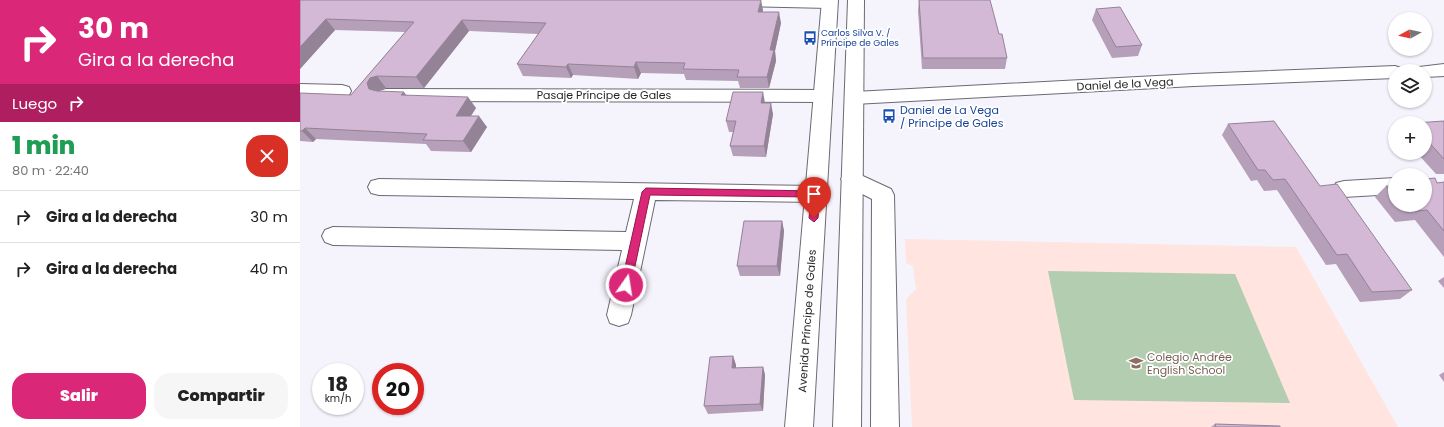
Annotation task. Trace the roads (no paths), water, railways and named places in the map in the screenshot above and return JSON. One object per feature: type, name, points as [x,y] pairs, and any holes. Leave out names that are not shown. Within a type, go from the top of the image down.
[{"type":"street","points":[[692,0],[830,2]]},
{"type":"street","points":[[847,427],[856,0]]},
{"type":"street","name":"Avenida Príncipe de Gales","points":[[799,427],[830,2]]},
{"type":"street","points":[[1432,71],[1444,70]]},
{"type":"street","name":"Daniel de la Vega","points":[[854,98],[1194,80],[1388,72]]},
{"type":"street","points":[[300,90],[342,91]]},
{"type":"street","name":"Pasaje Príncipe de Gales","points":[[386,94],[823,96]]},
{"type":"street","points":[[852,179],[883,195],[885,427]]},
{"type":"street","points":[[1344,189],[1388,186]]},
{"type":"street","points":[[379,187],[816,194]]},
{"type":"street","points":[[619,315],[646,192]]},
{"type":"street","points":[[333,236],[636,241]]},
{"type":"place","name":"Carlos Silva V. / Príncipe de Gales","points":[[810,38]]},
{"type":"place","name":"Daniel de La Vega / Príncipe de Gales","points":[[889,116]]},
{"type":"place","name":"Colegio Andrée English School","points":[[1136,363]]}]
